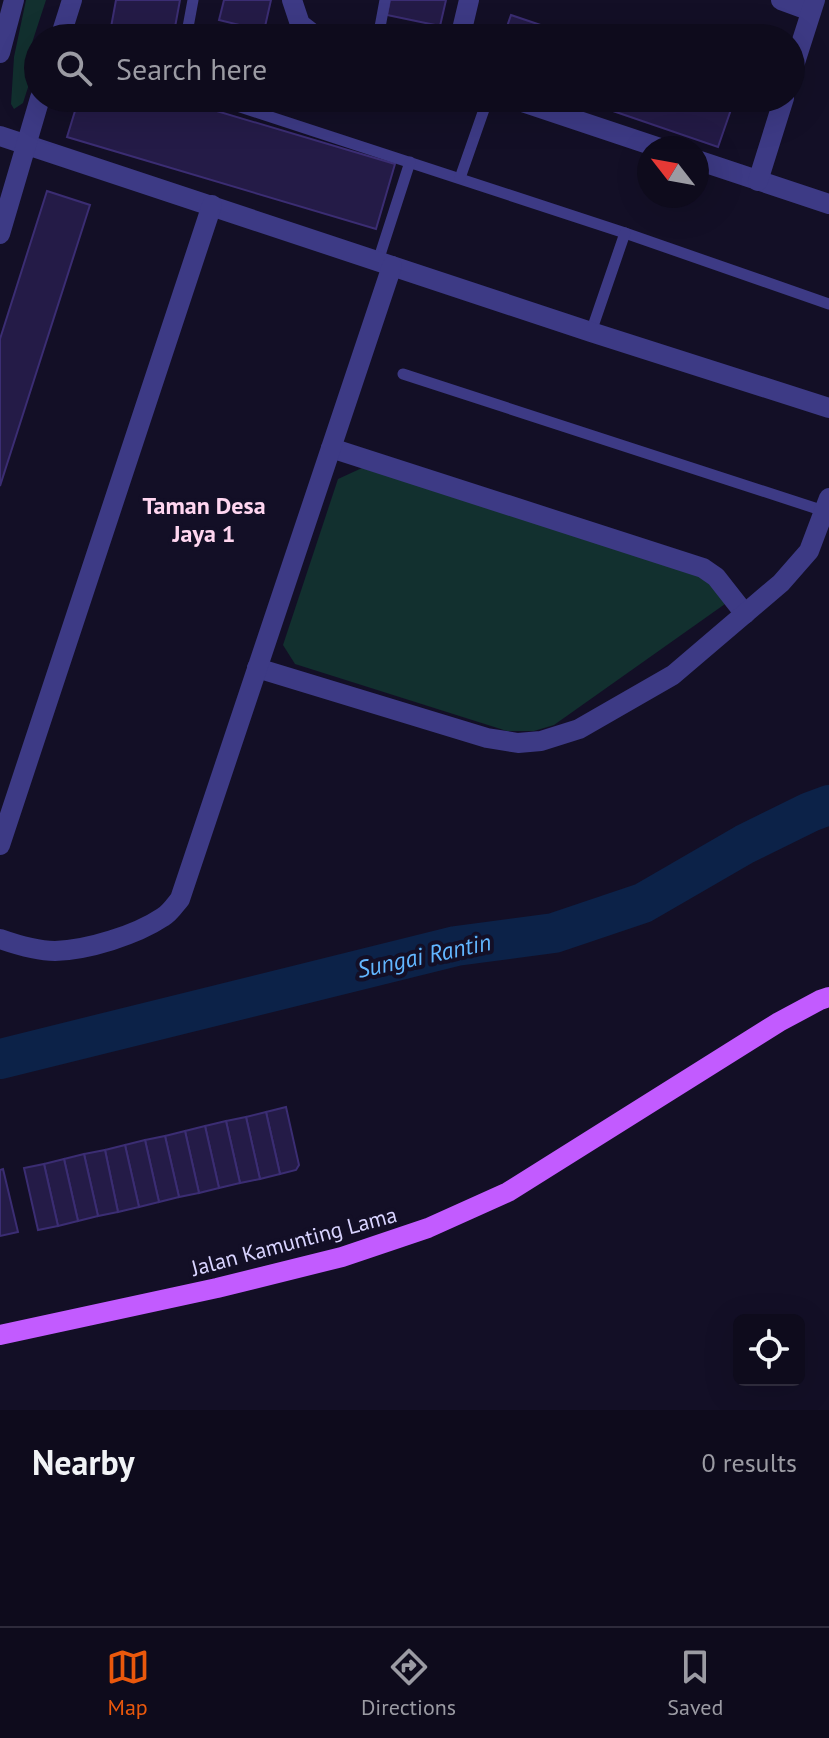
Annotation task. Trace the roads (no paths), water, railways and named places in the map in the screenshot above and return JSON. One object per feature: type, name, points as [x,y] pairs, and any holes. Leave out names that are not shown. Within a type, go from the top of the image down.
[{"type":"main road","name":"Jalan Kamunting Lama","points":[[0,1335],[231,1285],[342,1257],[428,1228],[508,1192],[779,1022],[829,997]]},
{"type":"street","points":[[0,53],[13,0],[7,0]]},
{"type":"street","points":[[64,24],[72,0]]},
{"type":"street","points":[[292,0],[300,24]]},
{"type":"street","points":[[463,24],[469,0]]},
{"type":"street","points":[[781,0],[813,5],[805,30]]},
{"type":"street","points":[[0,234],[36,112]]},
{"type":"street","points":[[552,112],[637,140]]},
{"type":"street","points":[[758,181],[780,112]]},
{"type":"street","points":[[0,136],[829,408]]},
{"type":"street","points":[[709,164],[829,204]]},
{"type":"street","points":[[0,845],[212,205]]},
{"type":"street","points":[[0,939],[53,951],[86,948],[142,929],[166,915],[180,899],[331,448],[385,264]]},
{"type":"street","points":[[331,448],[703,568],[716,577],[745,614]]},
{"type":"street","points":[[257,668],[487,738],[518,743],[541,741],[579,729],[673,675],[781,583],[809,551],[827,504]]},
{"type":"lane","points":[[189,24],[193,0]]},
{"type":"lane","points":[[381,24],[385,0]]},
{"type":"lane","points":[[256,112],[625,233],[829,304]]},
{"type":"lane","points":[[460,178],[483,112]]},
{"type":"lane","points":[[385,264],[410,162]]},
{"type":"lane","points":[[591,332],[625,233]]},
{"type":"lane","points":[[403,374],[827,504]]},
{"type":"waterway","name":"Sungai Rantin","points":[[0,1059],[456,946],[554,933],[643,903],[745,844],[829,805]]},
{"type":"district","name":"Taman Desa Jaya 1","points":[[204,520]]}]
